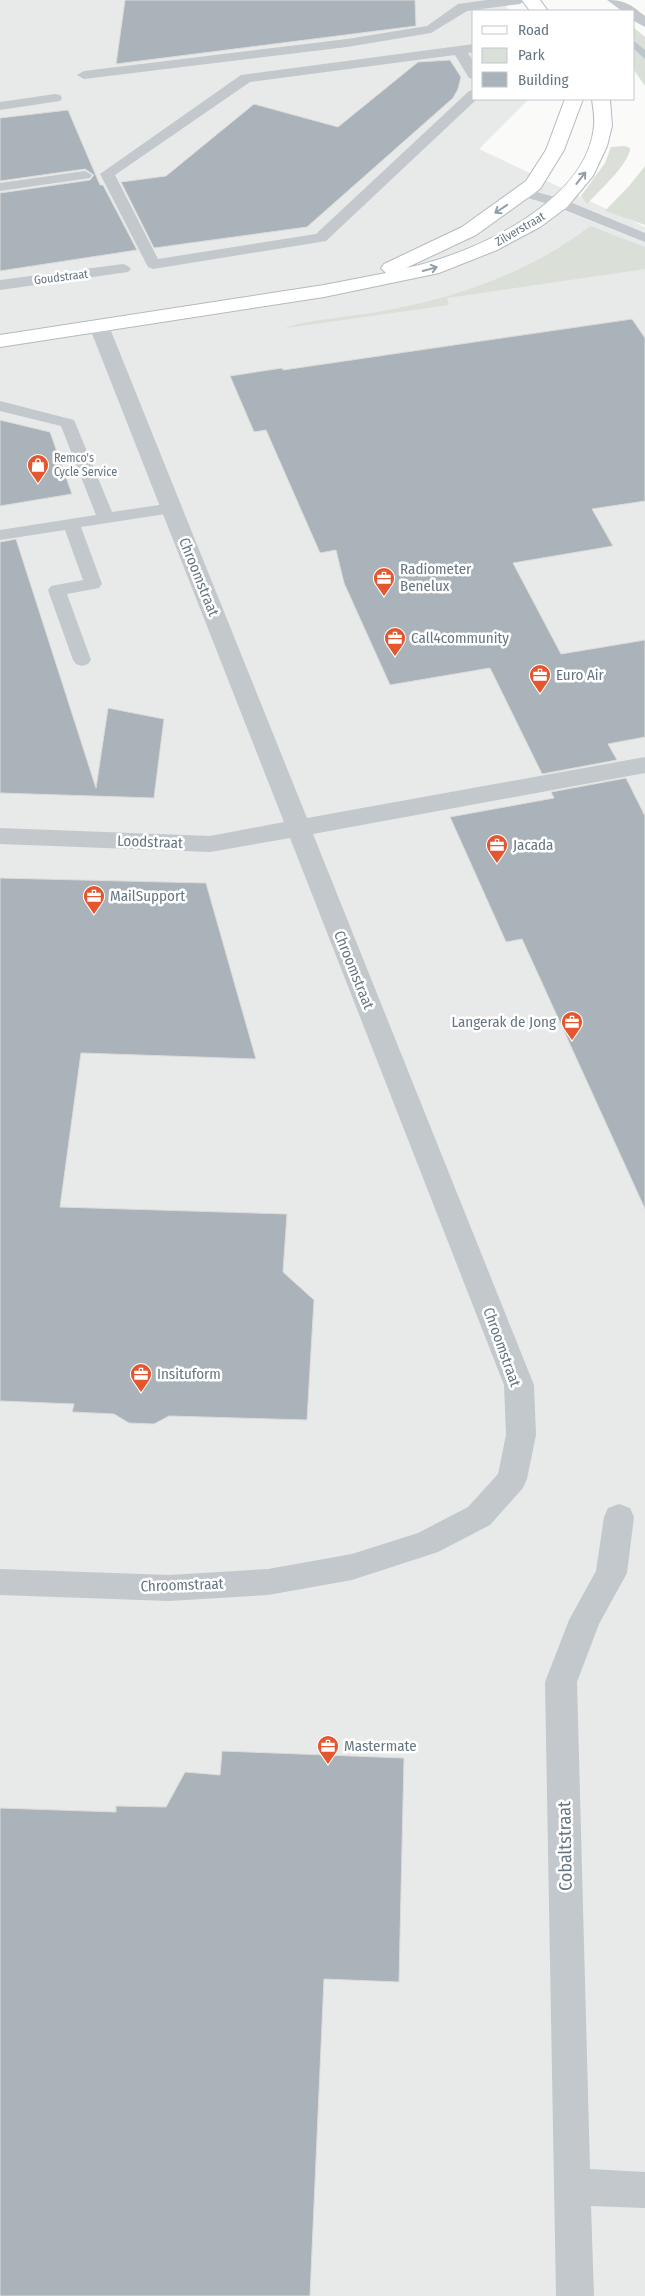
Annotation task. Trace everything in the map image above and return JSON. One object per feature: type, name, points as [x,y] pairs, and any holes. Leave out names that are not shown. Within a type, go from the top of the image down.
[{"type":"street","name":"Zilverstraat","points":[[365,281],[469,231],[533,185],[555,150],[574,100]]},
{"type":"street","name":"Zilverstraat","points":[[0,341],[324,291],[365,281],[432,269],[457,260],[525,228],[560,203],[586,172],[598,146],[603,126],[601,100]]},
{"type":"street","name":"Chroomstraat","points":[[0,1582],[169,1588],[268,1582],[352,1567],[427,1543],[479,1516],[512,1479],[521,1436],[519,1385],[99,326]]},
{"type":"street","points":[[298,829],[645,765]]},
{"type":"street","name":"Loodstraat","points":[[0,836],[210,844],[298,829]]},
{"type":"street","name":"Cobaltstraat","points":[[575,2296],[561,1682],[585,1620],[611,1573],[619,1517]]},
{"type":"street","points":[[573,2187],[645,2190]]},
{"type":"lane","points":[[84,75],[347,43],[422,31],[431,29],[463,7],[520,0]]},
{"type":"lane","points":[[614,0],[629,10]]},
{"type":"lane","points":[[635,15],[645,23]]},
{"type":"lane","points":[[472,48],[246,78],[108,174],[153,264],[321,238],[472,96]]},
{"type":"lane","points":[[459,50],[472,72]]},
{"type":"lane","points":[[0,106],[55,98]]},
{"type":"lane","points":[[0,187],[85,175]]},
{"type":"lane","points":[[523,192],[560,203],[645,238]]},
{"type":"lane","name":"Goudstraat","points":[[0,285],[123,269]]},
{"type":"lane","points":[[0,406],[68,423],[106,519]]},
{"type":"lane","points":[[0,535],[172,508]]},
{"type":"lane","points":[[71,524],[93,584],[57,590],[82,660]]},
{"type":"shaded area","points":[[0,0],[502,0],[508,10],[472,10],[472,100],[528,100],[479,149],[645,227],[645,2296],[0,2296]]},
{"type":"green space","points":[[635,29],[645,37],[645,86],[635,71]]},
{"type":"green space","points":[[625,146],[630,148],[625,161],[613,177],[587,204],[581,196],[605,163],[611,147]]},
{"type":"green space","points":[[645,166],[645,225],[605,211],[630,185]]},
{"type":"green space","points":[[590,226],[645,247],[645,269],[447,298],[449,305],[286,328],[302,323],[378,312],[434,300],[490,282],[567,243]]},
{"type":"building","points":[[125,0],[415,0],[416,26],[116,64]]},
{"type":"building","points":[[450,60],[461,77],[453,98],[307,227],[154,248],[121,182],[166,176],[254,104],[338,127],[418,62]]},
{"type":"building","points":[[68,110],[100,185],[103,185],[137,250],[0,271],[0,193],[90,180],[94,175],[85,169],[0,181],[0,118]]},
{"type":"building","points":[[632,319],[645,338],[645,501],[592,509],[613,546],[513,563],[561,654],[645,640],[645,737],[608,744],[617,760],[542,774],[490,668],[390,685],[344,583],[336,550],[320,553],[266,430],[254,432],[230,376]]},
{"type":"building","points":[[0,420],[50,432],[72,494],[0,506]]},
{"type":"building","points":[[16,539],[96,788],[108,708],[164,719],[154,798],[0,793],[0,542]]},
{"type":"building","points":[[626,778],[645,816],[645,1209],[522,939],[506,942],[450,817],[554,798],[551,792]]},
{"type":"building","points":[[0,878],[206,883],[256,1059],[81,1053],[60,1207],[287,1214],[283,1272],[314,1300],[307,1420],[169,1416],[154,1424],[129,1423],[114,1414],[72,1412],[74,1404],[0,1401]]},
{"type":"building","points":[[222,1751],[404,1758],[399,1982],[324,1979],[310,2296],[0,2296],[0,1808],[116,1812],[116,1806],[166,1807],[185,1772],[220,1775]]},
{"type":"waterway","points":[[635,45],[645,56]]},
{"type":"place","name":"Remco's Cycle Service","points":[[38,484]]},
{"type":"place","name":"Radiometer Benelux","points":[[384,597]]},
{"type":"place","name":"Call4community","points":[[395,657]]},
{"type":"place","name":"Euro Air","points":[[540,694]]},
{"type":"place","name":"Jacada","points":[[497,864]]},
{"type":"place","name":"MailSupport","points":[[94,915]]},
{"type":"place","name":"Langerak de Jong","points":[[572,1041]]},
{"type":"place","name":"Insituform","points":[[141,1393]]},
{"type":"place","name":"Mastermate","points":[[328,1765]]}]
